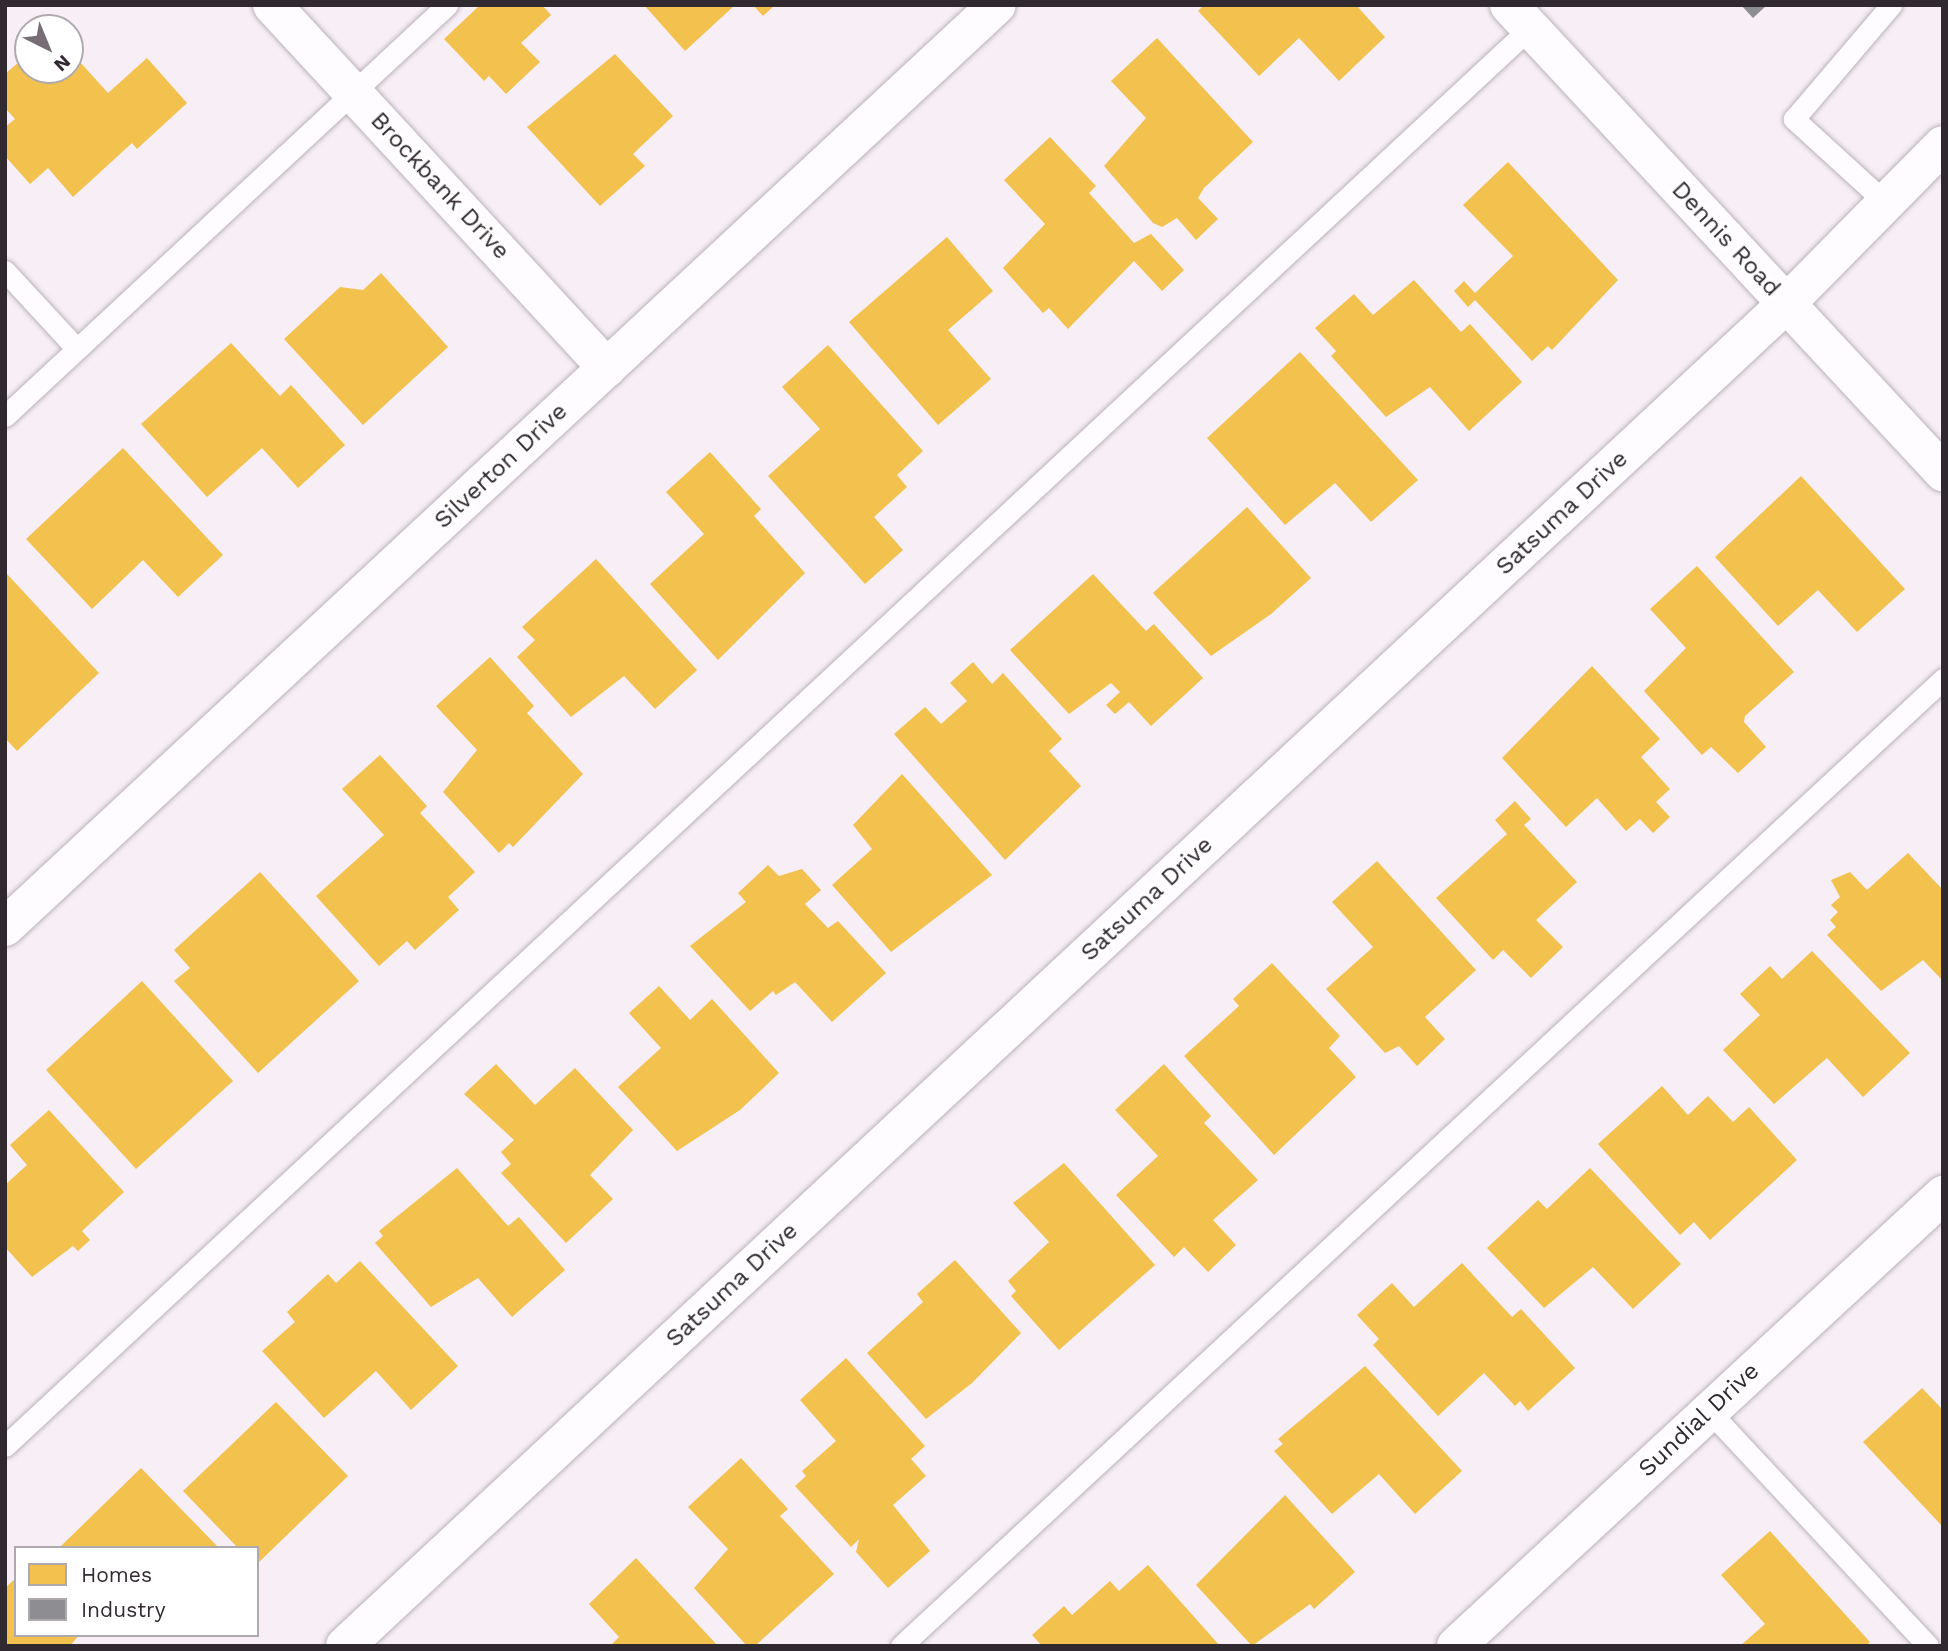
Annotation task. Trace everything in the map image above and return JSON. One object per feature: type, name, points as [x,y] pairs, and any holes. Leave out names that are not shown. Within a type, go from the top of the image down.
[{"type":"street","name":"Brockbank Drive","points":[[272,5],[607,368]]},
{"type":"street","name":"Silverton Drive","points":[[5,926],[997,5]]},
{"type":"street","name":"Dennis Road","points":[[1520,17],[1943,472]]},
{"type":"street","name":"Satsuma Drive","points":[[345,1646],[1786,304],[1943,145]]},
{"type":"street","name":"Sundial Drive","points":[[1456,1646],[1943,1195]]},
{"type":"lane","points":[[5,416],[447,5]]},
{"type":"lane","points":[[1886,203],[1794,119],[1891,5]]},
{"type":"lane","points":[[5,1446],[1520,17]]},
{"type":"lane","points":[[5,271],[78,349]]},
{"type":"lane","points":[[901,1646],[1943,679]]},
{"type":"lane","points":[[1709,1411],[1928,1646]]},
{"type":"building: Homes","points":[[480,5],[542,5],[551,15],[521,43],[540,62],[506,94],[489,76],[484,81],[444,39]]},
{"type":"building: Homes","points":[[644,5],[735,5],[685,51]]},
{"type":"building: Homes","points":[[753,5],[775,5],[763,16]]},
{"type":"building: Homes","points":[[1204,5],[1356,5],[1385,37],[1339,81],[1299,38],[1259,76],[1198,11]]},
{"type":"building: Homes","points":[[1157,38],[1253,142],[1204,188],[1198,198],[1218,219],[1196,240],[1177,218],[1162,227],[1153,223],[1104,166],[1146,118],[1111,81]]},
{"type":"building: Homes","points":[[615,54],[673,116],[633,154],[645,166],[600,206],[527,127]]},
{"type":"building: Homes","points":[[147,58],[187,103],[137,149],[132,143],[73,197],[48,168],[30,184],[5,156],[5,127],[15,119],[5,108],[5,74],[14,66],[14,84],[84,84],[84,66],[108,93]]},
{"type":"building: Homes","points":[[1050,137],[1096,186],[1089,193],[1134,243],[1151,234],[1184,270],[1162,291],[1134,261],[1068,329],[1049,308],[1043,313],[1003,268],[1045,224],[1004,180]]},
{"type":"building: Homes","points":[[1508,162],[1618,280],[1552,350],[1548,346],[1532,361],[1475,300],[1468,307],[1454,291],[1464,281],[1475,293],[1513,256],[1463,205]]},
{"type":"building: Homes","points":[[947,237],[993,291],[948,330],[991,379],[938,425],[849,322]]},
{"type":"building: Homes","points":[[381,273],[448,347],[363,425],[284,339],[340,287],[363,290]]},
{"type":"building: Homes","points":[[1414,280],[1461,332],[1470,324],[1522,382],[1469,431],[1430,387],[1386,417],[1331,356],[1336,351],[1315,328],[1354,294],[1373,315]]},
{"type":"building: Homes","points":[[231,343],[280,396],[291,385],[345,445],[298,488],[262,448],[207,497],[141,424]]},
{"type":"building: Homes","points":[[828,345],[923,451],[897,475],[907,487],[874,517],[903,550],[865,584],[768,476],[820,429],[782,387]]},
{"type":"building: Homes","points":[[1300,352],[1418,480],[1371,522],[1335,483],[1285,525],[1207,438]]},
{"type":"building: Homes","points":[[123,448],[223,555],[178,597],[143,560],[92,609],[26,539]]},
{"type":"building: Homes","points":[[710,452],[761,509],[754,516],[805,573],[718,660],[650,584],[704,534],[666,492]]},
{"type":"building: Homes","points":[[1801,476],[1905,589],[1857,632],[1818,590],[1778,626],[1715,557]]},
{"type":"building: Homes","points":[[1247,507],[1311,578],[1271,614],[1211,656],[1153,593]]},
{"type":"building: Homes","points":[[596,559],[697,670],[655,709],[624,676],[571,717],[517,657],[535,640],[522,627]]},
{"type":"building: Homes","points":[[1697,566],[1794,672],[1745,716],[1744,722],[1766,747],[1738,773],[1711,747],[1702,755],[1644,691],[1686,648],[1650,609]]},
{"type":"building: Homes","points":[[7,574],[99,673],[17,751],[5,738]]},
{"type":"building: Homes","points":[[1093,574],[1146,631],[1154,624],[1203,678],[1151,726],[1129,702],[1115,714],[1106,705],[1120,692],[1111,683],[1069,714],[1010,650]]},
{"type":"building: Homes","points":[[490,657],[534,706],[527,713],[583,774],[513,847],[509,843],[499,853],[443,792],[477,750],[436,706]]},
{"type":"building: Homes","points":[[973,662],[992,684],[1003,673],[1062,739],[1049,751],[1081,786],[1005,860],[894,734],[925,707],[941,724],[967,701],[950,683]]},
{"type":"building: Homes","points":[[1592,666],[1660,739],[1641,757],[1670,789],[1656,802],[1670,817],[1653,833],[1640,819],[1626,831],[1597,798],[1566,827],[1502,758]]},
{"type":"building: Homes","points":[[380,755],[427,806],[420,813],[475,872],[448,897],[459,910],[415,950],[407,941],[379,966],[316,896],[384,835],[342,789]]},
{"type":"building: Homes","points":[[902,774],[992,875],[891,952],[832,885],[872,849],[853,825]]},
{"type":"building: Homes","points":[[1515,801],[1531,819],[1524,825],[1577,882],[1536,920],[1563,947],[1531,978],[1503,950],[1493,960],[1436,898],[1507,834],[1495,820]]},
{"type":"building: Homes","points":[[1908,853],[1943,890],[1943,981],[1923,960],[1881,991],[1827,935],[1836,927],[1830,920],[1838,912],[1831,905],[1840,897],[1831,880],[1850,872],[1867,890]]},
{"type":"building: Homes","points":[[1377,861],[1476,970],[1425,1017],[1445,1039],[1417,1066],[1399,1046],[1385,1053],[1326,989],[1373,947],[1332,902]]},
{"type":"building: Homes","points":[[768,865],[779,876],[802,869],[821,890],[805,904],[828,928],[838,921],[886,973],[832,1022],[795,982],[776,995],[773,991],[750,1011],[690,946],[746,902],[738,893]]},
{"type":"building: Homes","points":[[260,872],[359,981],[258,1073],[174,981],[190,968],[174,950]]},
{"type":"building: Homes","points":[[1812,951],[1910,1053],[1863,1097],[1827,1058],[1774,1104],[1723,1050],[1760,1015],[1740,994],[1770,966],[1782,979]]},
{"type":"building: Homes","points":[[1272,963],[1340,1036],[1329,1048],[1356,1077],[1274,1155],[1184,1056],[1239,1006],[1233,999]]},
{"type":"building: Homes","points":[[142,981],[233,1081],[136,1169],[46,1070]]},
{"type":"building: Homes","points":[[659,986],[690,1020],[712,999],[779,1073],[740,1110],[677,1151],[618,1087],[661,1048],[629,1013]]},
{"type":"building: Homes","points":[[496,1064],[535,1105],[575,1068],[633,1130],[590,1175],[613,1199],[566,1243],[501,1173],[511,1164],[501,1152],[514,1140],[464,1094]]},
{"type":"building: Homes","points":[[1164,1064],[1211,1116],[1204,1123],[1258,1180],[1213,1220],[1236,1245],[1208,1272],[1184,1247],[1174,1257],[1116,1195],[1158,1156],[1115,1110]]},
{"type":"building: Homes","points":[[1662,1086],[1688,1115],[1708,1096],[1733,1122],[1749,1107],[1797,1160],[1710,1240],[1694,1222],[1680,1235],[1598,1144]]},
{"type":"building: Homes","points":[[49,1110],[124,1192],[82,1231],[90,1240],[78,1251],[73,1246],[32,1277],[5,1247],[5,1185],[27,1165],[10,1145]]},
{"type":"building: Homes","points":[[1064,1163],[1155,1265],[1059,1350],[1011,1296],[1016,1291],[1008,1281],[1049,1242],[1013,1203]]},
{"type":"building: Homes","points":[[457,1168],[508,1226],[519,1217],[565,1270],[512,1317],[478,1278],[431,1307],[375,1243],[383,1236],[379,1231]]},
{"type":"building: Homes","points":[[1590,1168],[1681,1264],[1633,1309],[1593,1267],[1544,1308],[1487,1248],[1538,1200],[1547,1209]]},
{"type":"building: Homes","points":[[955,1260],[1021,1333],[972,1383],[926,1419],[867,1353],[923,1302],[917,1294]]},
{"type":"building: Homes","points":[[360,1261],[458,1366],[411,1410],[376,1371],[324,1418],[262,1351],[295,1322],[287,1312],[328,1274],[336,1283]]},
{"type":"building: Homes","points":[[1462,1263],[1512,1317],[1521,1309],[1575,1368],[1528,1411],[1520,1401],[1515,1406],[1484,1373],[1438,1416],[1373,1345],[1379,1339],[1357,1315],[1392,1283],[1414,1307]]},
{"type":"building: Homes","points":[[846,1358],[925,1446],[911,1459],[926,1476],[893,1505],[930,1551],[888,1588],[856,1552],[859,1539],[851,1547],[795,1486],[806,1476],[802,1471],[836,1441],[800,1400]]},
{"type":"building: Homes","points":[[1365,1366],[1462,1471],[1415,1514],[1379,1474],[1332,1514],[1274,1451],[1283,1444],[1278,1439]]},
{"type":"building: Homes","points":[[1922,1388],[1943,1410],[1943,1527],[1863,1442]]},
{"type":"building: Homes","points":[[276,1402],[348,1476],[259,1562],[259,1546],[236,1546],[183,1491]]},
{"type":"building: Homes","points":[[741,1458],[788,1509],[780,1516],[834,1574],[755,1646],[747,1646],[694,1588],[728,1549],[688,1507]]},
{"type":"building: Homes","points":[[141,1468],[217,1546],[61,1546]]},
{"type":"building: Homes","points":[[1285,1495],[1355,1572],[1314,1609],[1310,1604],[1252,1646],[1196,1585]]},
{"type":"building: Homes","points":[[1770,1531],[1870,1642],[1866,1646],[1740,1646],[1765,1624],[1721,1575]]},
{"type":"building: Homes","points":[[636,1558],[718,1646],[610,1646],[619,1637],[589,1604]]},
{"type":"building: Homes","points":[[1148,1565],[1220,1646],[1042,1646],[1032,1635],[1064,1606],[1072,1615],[1110,1581],[1119,1591]]},
{"type":"building: Homes","points":[[14,1580],[14,1637],[77,1637],[70,1646],[5,1646],[5,1588]]},
{"type":"building: Industry","points":[[1741,5],[1767,5],[1753,18]]}]
